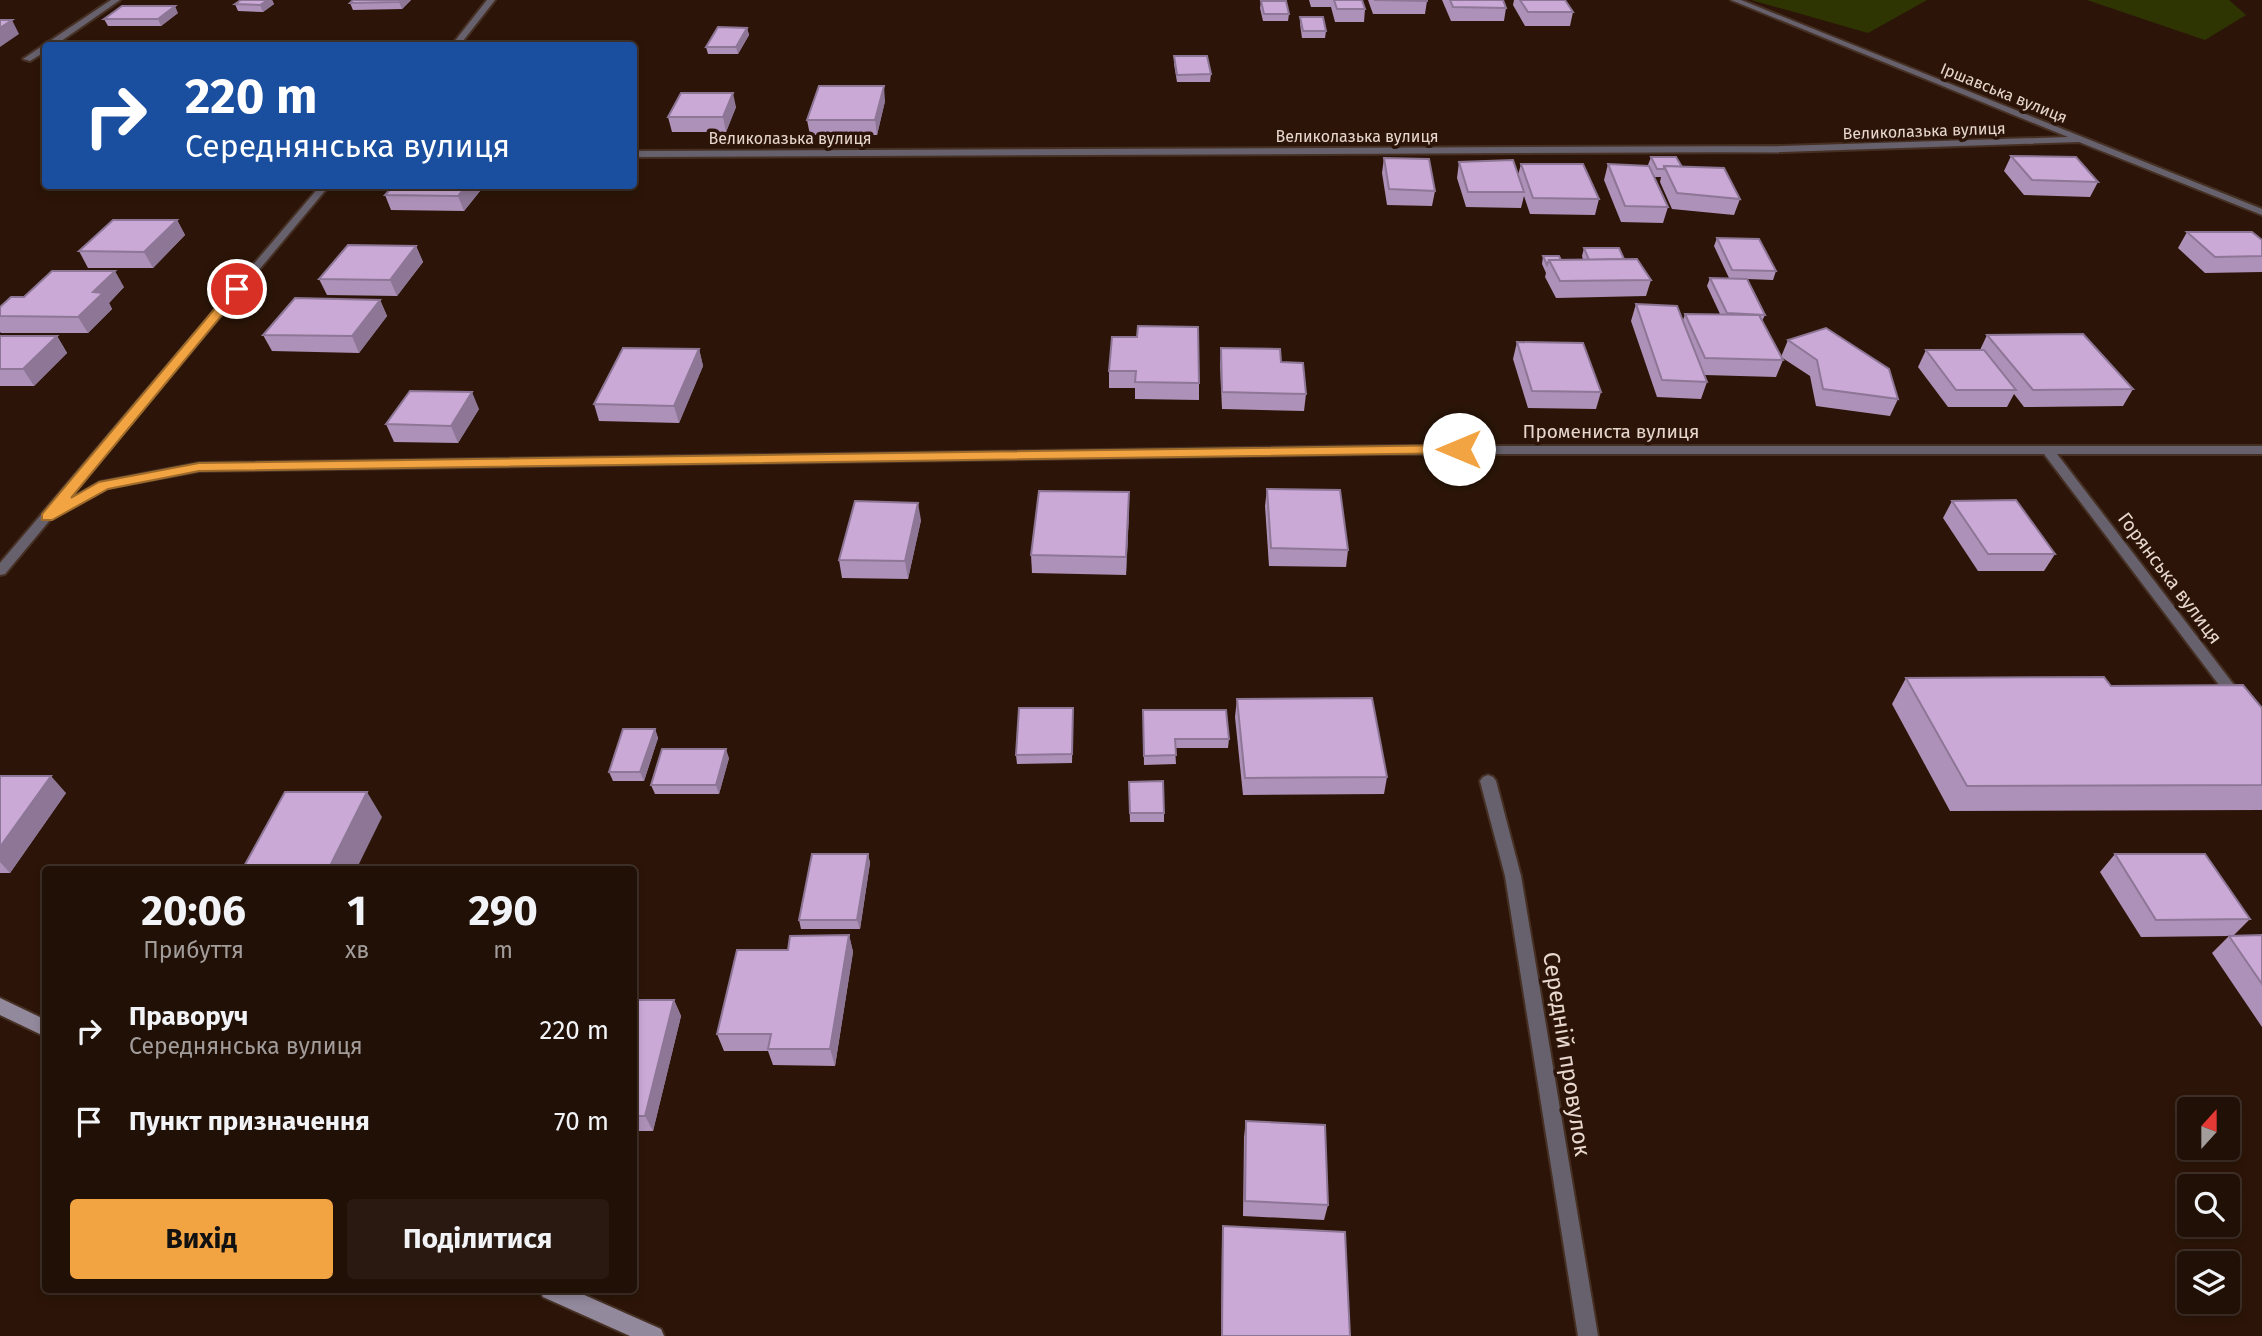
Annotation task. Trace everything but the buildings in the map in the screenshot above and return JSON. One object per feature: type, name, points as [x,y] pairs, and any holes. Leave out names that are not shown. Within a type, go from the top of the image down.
[{"type":"street","points":[[52,42],[116,0]]},
{"type":"street","points":[[458,42],[491,0]]},
{"type":"street","name":"Іршавська вулиця","points":[[1735,0],[2262,212]]},
{"type":"street","points":[[27,59],[42,49]]},
{"type":"street","name":"Великолазька вулиця","points":[[637,153],[1782,149],[2081,139]]},
{"type":"street","points":[[0,571],[321,189]]},
{"type":"street","name":"Горянська вулиця","points":[[2047,449],[2245,709]]},
{"type":"street","name":"Промениста вулиця","points":[[47,517],[104,485],[199,467],[1392,450],[2262,450]]},
{"type":"street","name":"Середній провулок","points":[[1488,781],[1513,876],[1588,1336]]},
{"type":"street","points":[[0,1006],[42,1027]]},
{"type":"street","points":[[557,1293],[654,1336]]},
{"type":"green space","points":[[1751,0],[1927,0],[1868,33]]},
{"type":"green space","points":[[2087,0],[2229,0],[2246,15],[2205,40]]},
{"type":"route","points":[[237,289],[47,517],[104,485],[142,475],[199,467],[1459,449]]}]
